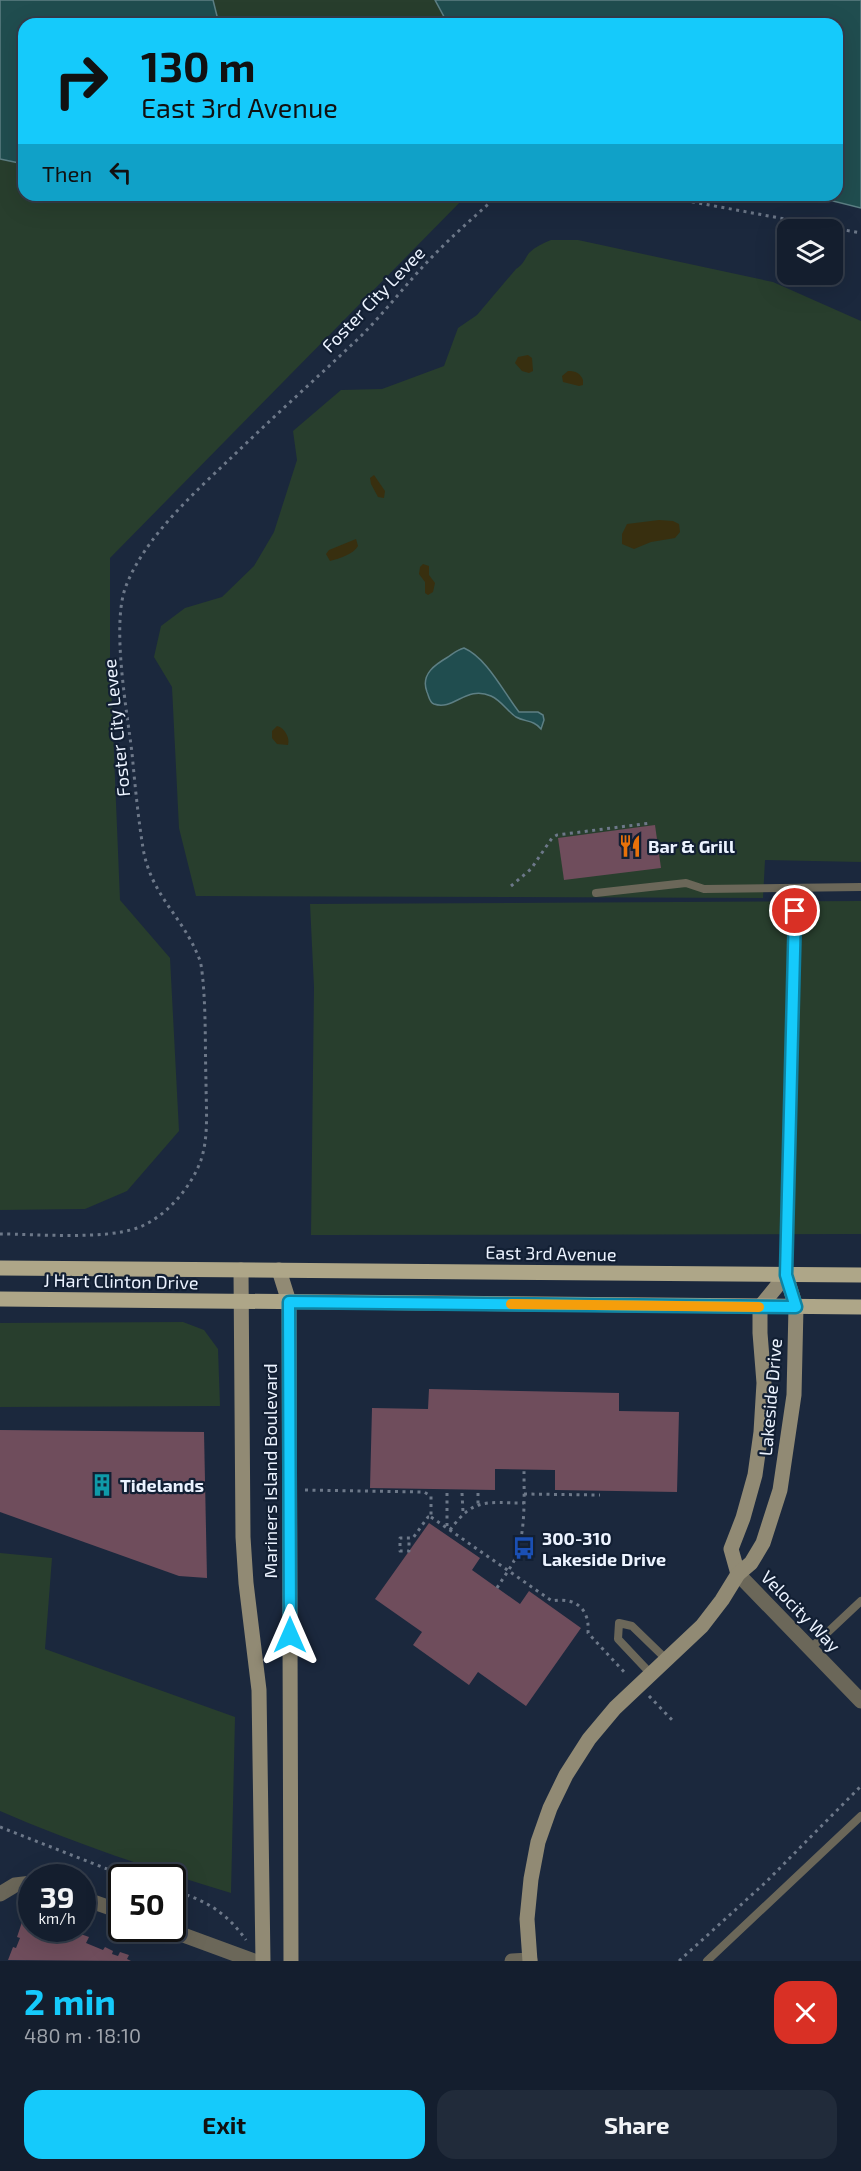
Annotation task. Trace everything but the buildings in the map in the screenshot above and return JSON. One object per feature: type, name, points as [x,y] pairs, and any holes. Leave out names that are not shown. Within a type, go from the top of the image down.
[{"type":"main road","name":"J Hart Clinton Drive","points":[[0,1268],[241,1270]]},
{"type":"main road","name":"East 3rd Avenue","points":[[241,1270],[861,1275]]},
{"type":"main road","name":"Mariners Island Boulevard","points":[[241,1270],[243,1536],[246,1583],[259,1690],[262,1961]]},
{"type":"main road","name":"Mariners Island Boulevard","points":[[279,1270],[289,1302],[291,1961]]},
{"type":"main road","points":[[760,1307],[786,1275]]},
{"type":"main road","name":"Lakeside Drive","points":[[530,1960],[527,1919],[538,1842],[550,1808],[566,1775],[589,1739],[615,1708],[702,1626],[738,1574],[752,1563],[764,1543],[780,1490],[794,1395],[796,1307],[786,1275]]},
{"type":"main road","name":"J Hart Clinton Drive","points":[[0,1299],[241,1301]]},
{"type":"main road","points":[[241,1301],[861,1307]]},
{"type":"main road","name":"Lakeside Drive","points":[[738,1574],[731,1549],[743,1518],[755,1475],[761,1432],[764,1383],[760,1307]]},
{"type":"street","name":"Velocity Way","points":[[738,1574],[861,1701]]},
{"type":"street","points":[[0,1894],[18,1884]]},
{"type":"street","points":[[186,1936],[254,1961]]},
{"type":"street","points":[[512,1961],[530,1960]]},
{"type":"lane","points":[[596,893],[686,883],[704,889],[861,887]]},
{"type":"lane","points":[[786,1275],[795,888]]},
{"type":"lane","points":[[811,1648],[861,1601]]},
{"type":"lane","points":[[651,1674],[618,1639],[619,1623],[632,1626],[666,1659]]},
{"type":"lane","points":[[707,1961],[861,1816]]},
{"type":"path","name":"Foster City Levee","points":[[0,1234],[107,1234],[137,1228],[159,1216],[179,1197],[201,1159],[206,1114],[203,981],[200,961],[191,941],[162,898],[147,870],[124,685],[120,625],[121,605],[126,586],[143,553],[176,513],[363,333],[434,254],[491,201]]},
{"type":"path","points":[[688,201],[861,233]]},
{"type":"path","points":[[511,886],[531,869],[552,838],[651,823]]},
{"type":"path","points":[[497,1588],[515,1558],[522,1532],[524,1470]]},
{"type":"path","points":[[305,1490],[424,1492],[431,1496],[431,1517]]},
{"type":"path","points":[[447,1493],[448,1529]]},
{"type":"path","points":[[462,1493],[463,1513]]},
{"type":"path","points":[[478,1493],[478,1504]]},
{"type":"path","points":[[524,1494],[600,1495]]},
{"type":"path","points":[[448,1529],[463,1513],[478,1504],[524,1503]]},
{"type":"path","points":[[409,1538],[409,1551],[400,1551],[400,1538],[409,1538],[413,1538],[428,1517],[431,1517]]},
{"type":"path","points":[[431,1517],[552,1601],[562,1599],[581,1607],[587,1615],[588,1633],[597,1645]]},
{"type":"path","points":[[679,1961],[766,1881],[861,1786]]},
{"type":"path","points":[[0,1827],[108,1869]]},
{"type":"path","points":[[186,1894],[213,1906],[237,1928],[249,1944]]},
{"type":"shaded area","points":[[0,0],[213,0],[218,18],[18,18],[18,163],[0,159]]},
{"type":"shaded area","points":[[213,0],[435,0],[445,18],[218,18]]},
{"type":"shaded area","points":[[435,0],[861,0],[861,208],[833,201],[843,201],[843,18],[445,18]]},
{"type":"shaded area","points":[[0,159],[18,163],[18,201],[461,201],[110,558],[110,657],[120,900],[170,958],[179,1131],[127,1191],[85,1209],[0,1210]]},
{"type":"shaded area","points":[[551,240],[578,240],[773,282],[861,321],[861,862],[765,860],[763,898],[196,896],[179,828],[172,687],[154,657],[161,626],[185,608],[222,597],[254,566],[274,532],[297,460],[293,431],[341,390],[382,389],[444,366],[458,328],[477,315],[529,253],[539,245]]},
{"type":"shaded area","points":[[464,648],[488,668],[519,712],[538,712],[543,715],[541,729],[516,717],[495,698],[482,693],[448,704],[441,705],[431,702],[425,686],[430,670]]},
{"type":"shaded area","points":[[861,901],[861,1234],[311,1235],[314,987],[310,904]]},
{"type":"shaded area","points":[[183,1322],[204,1330],[218,1349],[220,1406],[0,1407],[0,1323]]},
{"type":"shaded area","points":[[0,1553],[52,1558],[45,1649],[235,1717],[231,1893],[186,1879],[186,1864],[140,1864],[0,1811]]},
{"type":"sand","points":[[528,355],[532,358],[533,371],[529,373],[522,371],[515,363],[518,357]]},
{"type":"sand","points":[[568,371],[579,374],[583,385],[563,382],[562,376]]},
{"type":"sand","points":[[374,475],[385,491],[384,498],[378,497],[371,484],[370,478]]},
{"type":"sand","points":[[659,520],[679,524],[680,532],[675,538],[651,542],[634,549],[622,544],[622,534],[627,524]]},
{"type":"sand","points":[[356,539],[358,546],[353,551],[330,561],[326,554],[329,550]]},
{"type":"sand","points":[[423,564],[429,566],[429,575],[435,583],[433,592],[428,595],[425,593],[425,582],[419,574]]},
{"type":"sand","points":[[277,726],[286,734],[288,745],[277,744],[272,738],[272,731]]},
{"type":"slow traffic","points":[[511,1304],[759,1307]]},
{"type":"place","name":"Bar & Grill","points":[[630,846]]},
{"type":"place","name":"Tidelands","points":[[102,1485]]},
{"type":"place","name":"300-310 Lakeside Drive","points":[[524,1548]]},
{"type":"route","points":[[290,1635],[289,1302],[796,1307],[786,1275],[795,911]]}]
